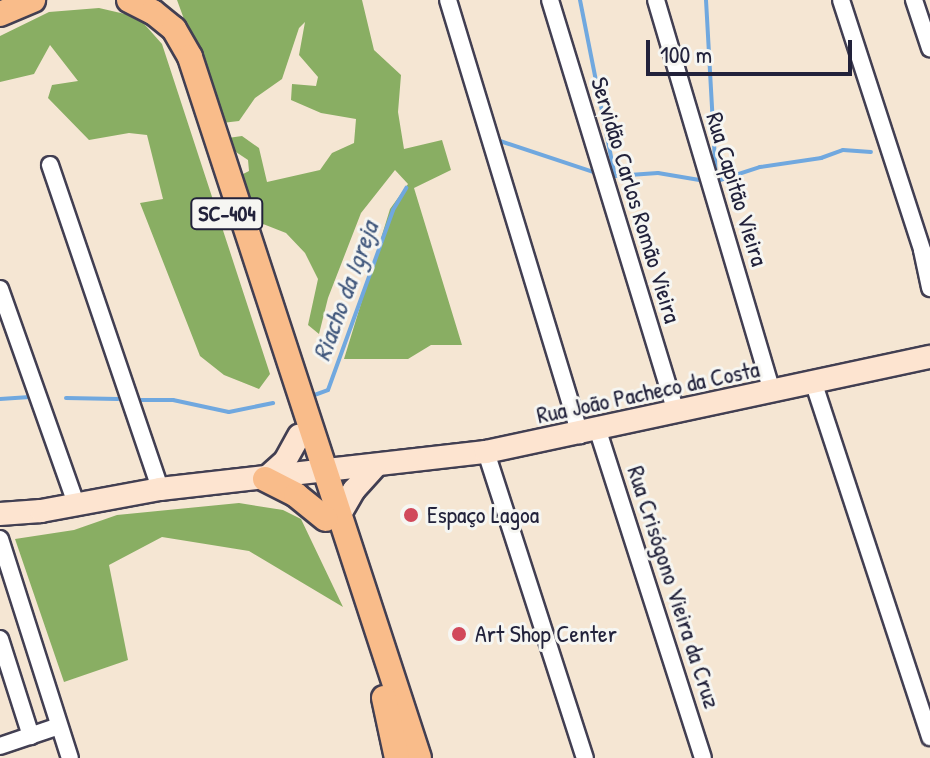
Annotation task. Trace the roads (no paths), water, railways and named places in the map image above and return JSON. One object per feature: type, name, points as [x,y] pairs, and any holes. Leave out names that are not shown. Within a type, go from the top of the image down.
[{"type":"main road","points":[[0,14],[33,0]]},
{"type":"main road","name":"SC-404","points":[[132,1],[162,29],[173,51],[299,436],[319,473]]},
{"type":"main road","name":"SC-404","points":[[132,1],[174,29],[190,57],[319,473]]},
{"type":"main road","points":[[319,473],[419,758]]},
{"type":"main road","points":[[265,479],[333,516],[386,703],[397,758]]},
{"type":"street","name":"Rua Crisógono Vieira da Cruz","points":[[448,0],[589,433],[703,758]]},
{"type":"street","name":"Servidão Carlos Romão Vieira","points":[[550,0],[676,413]]},
{"type":"street","name":"Rua Capitão Vieira","points":[[656,0],[772,391]]},
{"type":"street","points":[[841,0],[922,250],[930,288]]},
{"type":"street","points":[[914,0],[930,48]]},
{"type":"street","points":[[50,165],[160,489]]},
{"type":"street","points":[[0,289],[76,504]]},
{"type":"street","name":"Rua João Pacheco da Costa","points":[[0,514],[160,489],[486,452],[589,433],[930,357]]},
{"type":"street","points":[[813,381],[930,737]]},
{"type":"street","points":[[265,479],[285,461],[299,436]]},
{"type":"street","points":[[486,452],[585,758]]},
{"type":"street","points":[[333,516],[375,467]]},
{"type":"street","points":[[0,539],[70,758]]},
{"type":"street","points":[[0,639],[31,736]]},
{"type":"street","points":[[0,746],[59,726]]},
{"type":"waterway","points":[[580,0],[615,176],[658,173],[705,181]]},
{"type":"waterway","points":[[706,0],[716,177]]},
{"type":"waterway","name":"Riacho da Igreja","points":[[500,141],[593,172]]},
{"type":"waterway","name":"Riacho da Igreja","points":[[714,182],[760,167],[821,158],[843,150],[871,152]]},
{"type":"waterway","name":"Riacho da Igreja","points":[[309,397],[328,390],[393,210],[406,188]]},
{"type":"waterway","name":"Riacho da Igreja","points":[[0,399],[30,397]]},
{"type":"waterway","name":"Riacho da Igreja","points":[[66,398],[118,399]]},
{"type":"waterway","name":"Riacho da Igreja","points":[[141,400],[173,400],[229,412],[273,403]]},
{"type":"place","name":"Espaço Lagoa","points":[[411,515]]},
{"type":"place","name":"Art Shop Center","points":[[459,634]]}]
